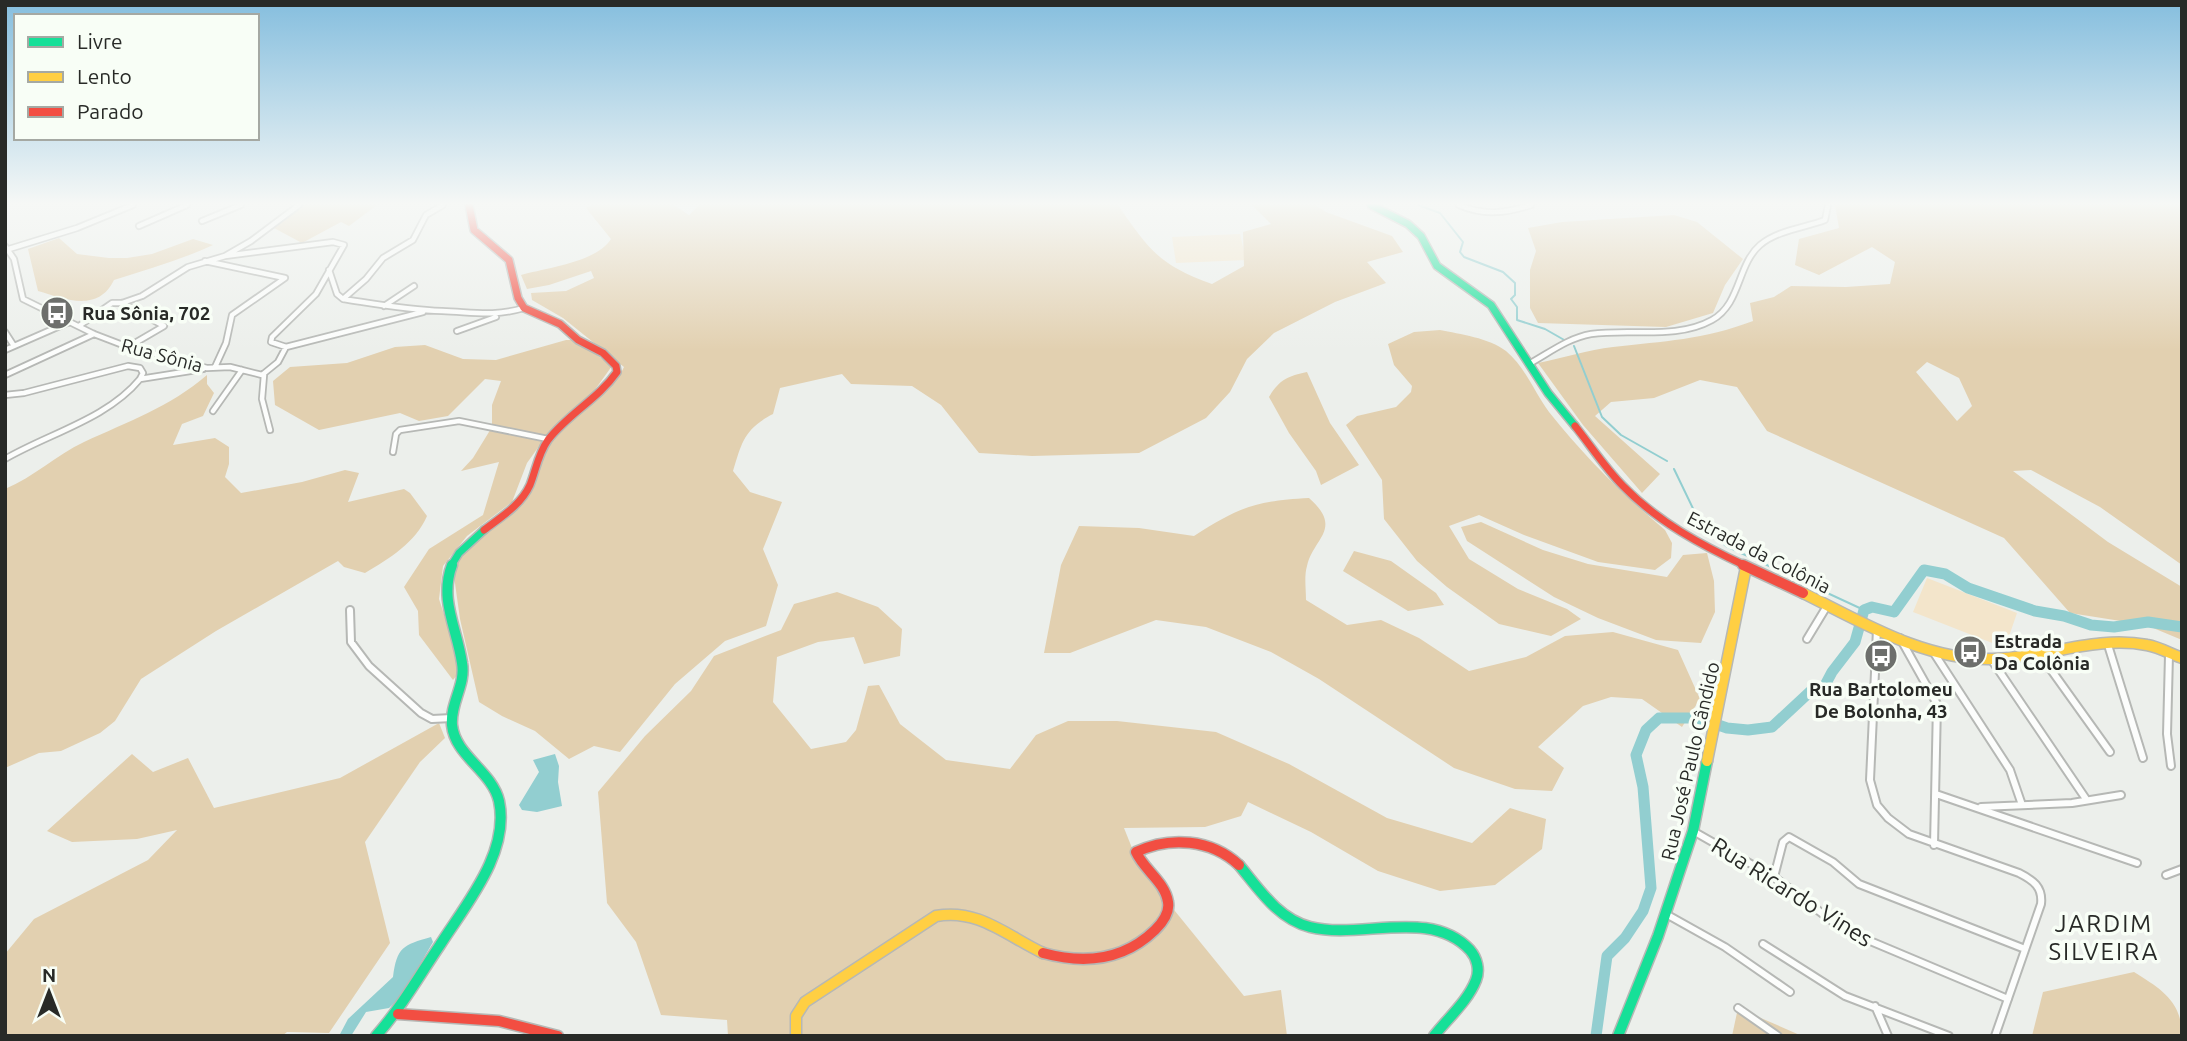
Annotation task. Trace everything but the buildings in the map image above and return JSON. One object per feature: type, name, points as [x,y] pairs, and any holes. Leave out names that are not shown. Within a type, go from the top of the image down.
[{"type":"street","name":"Rua Sônia","points":[[11,254],[18,267],[19,292],[23,299],[94,334],[128,347],[207,368],[242,370],[264,375]]},
{"type":"street","points":[[225,256],[229,254]]},
{"type":"street","points":[[79,326],[110,304],[122,303],[150,292],[185,269],[205,261],[245,254]]},
{"type":"street","points":[[339,254],[316,295],[272,337],[272,344],[286,346],[423,312]]},
{"type":"street","points":[[343,299],[390,254]]},
{"type":"street","points":[[376,1036],[398,1014],[477,891],[499,822],[500,804],[494,788],[483,770],[456,738],[452,718],[464,678],[446,592],[449,566],[463,549],[524,496],[548,439],[616,376],[617,369],[603,353],[578,340],[564,327],[524,308],[518,298],[510,262],[501,254]]},
{"type":"street","name":"Estrada da Colônia","points":[[1430,254],[1437,266],[1491,305],[1571,422],[1634,497],[1697,542],[1877,629],[1932,650],[1974,659],[1991,659],[2108,645],[2146,645],[2182,658]]},
{"type":"street","points":[[1529,364],[1588,334],[1656,333],[1709,322],[1725,310],[1741,273],[1754,254]]},
{"type":"street","points":[[205,261],[285,278],[232,315],[226,343],[215,367]]},
{"type":"street","points":[[329,270],[337,294],[343,299],[423,312],[502,314]]},
{"type":"street","points":[[384,306],[414,286]]},
{"type":"street","points":[[122,303],[164,326],[128,347]]},
{"type":"street","points":[[457,331],[524,308]]},
{"type":"street","points":[[5,350],[69,322]]},
{"type":"street","points":[[5,332],[14,346]]},
{"type":"street","points":[[5,375],[94,334]]},
{"type":"street","points":[[270,430],[262,399],[264,375],[278,362],[286,346]]},
{"type":"street","points":[[5,395],[32,391],[128,366],[140,368],[142,373],[141,379],[124,400],[113,407],[51,434],[5,459]]},
{"type":"street","points":[[141,379],[207,368]]},
{"type":"street","points":[[213,411],[242,370]]},
{"type":"street","points":[[393,452],[396,434],[400,430],[450,421],[548,439]]},
{"type":"street","name":"Rua José Paulo Cândido","points":[[1618,1036],[1666,914],[1693,831],[1746,567]]},
{"type":"street","points":[[1807,639],[1828,606]]},
{"type":"street","points":[[350,610],[351,642],[359,656],[421,713],[432,719],[452,718]]},
{"type":"street","points":[[1877,629],[1870,789],[1878,807],[1894,825],[1934,845],[2030,878],[2038,886],[2042,898],[1995,1036]]},
{"type":"street","points":[[1900,638],[1937,704],[1934,845]]},
{"type":"street","points":[[2108,645],[2143,758]]},
{"type":"street","points":[[1932,650],[2010,770],[2022,805]]},
{"type":"street","points":[[2169,652],[2167,734],[2171,766]]},
{"type":"street","points":[[2039,653],[2110,752]]},
{"type":"street","points":[[1991,659],[2087,799]]},
{"type":"street","points":[[1936,794],[2137,863]]},
{"type":"street","points":[[1977,807],[2072,803],[2121,794]]},
{"type":"street","name":"Rua Ricardo Vines","points":[[1693,831],[1774,877],[1844,930],[2008,999]]},
{"type":"street","points":[[1774,877],[1783,842],[1789,837],[1833,862],[1859,884],[2025,949]]},
{"type":"street","points":[[796,1036],[796,1016],[805,1002],[928,919],[943,914],[962,912],[976,917],[1027,947],[1051,956],[1086,960],[1110,958],[1123,953],[1151,934],[1165,917],[1168,905],[1163,890],[1142,865],[1136,852],[1189,841],[1213,844],[1228,852],[1277,911],[1301,924],[1339,931],[1402,927],[1440,934],[1465,944],[1477,960],[1476,980],[1434,1036]]},
{"type":"street","points":[[2166,875],[2182,869]]},
{"type":"street","points":[[1666,914],[1726,947],[1790,992]]},
{"type":"street","points":[[1763,944],[1830,987],[1949,1036]]},
{"type":"street","points":[[1875,1006],[1888,1036]]},
{"type":"street","points":[[1738,1008],[1778,1036]]},
{"type":"street","points":[[398,1014],[500,1023],[547,1030],[558,1036]]},
{"type":"shaded area","points":[[29,254],[77,254],[127,258],[153,254],[192,254],[114,280],[99,297],[90,300],[70,300],[38,291]]},
{"type":"shaded area","points":[[594,254],[1157,254],[1179,270],[1212,284],[1244,266],[1244,254],[1397,254],[1367,262],[1386,283],[1335,302],[1274,333],[1247,359],[1230,392],[1206,418],[1139,453],[1032,456],[979,453],[941,405],[912,386],[851,384],[842,374],[780,388],[773,414],[750,431],[733,471],[750,492],[782,502],[763,549],[778,585],[766,626],[725,641],[675,684],[620,752],[594,746],[569,759],[535,731],[479,702],[460,619],[453,569],[462,555],[527,497],[545,450],[558,432],[620,375],[624,367],[563,318],[532,300],[531,293],[566,291],[594,278],[591,271],[549,285],[527,289],[521,275],[583,259]]},
{"type":"shaded area","points":[[1175,254],[1245,254],[1246,260],[1176,263]]},
{"type":"shaded area","points":[[1535,254],[1736,254],[1743,259],[1725,285],[1713,313],[1666,327],[1538,323],[1530,308],[1530,270]]},
{"type":"shaded area","points":[[1797,254],[1860,254],[1819,275],[1795,265]]},
{"type":"shaded area","points":[[1882,254],[2182,254],[2182,565],[2100,507],[2031,470],[2013,471],[2108,542],[2182,587],[2182,640],[2146,625],[2070,613],[2004,538],[1767,431],[1737,387],[1700,380],[1654,398],[1611,402],[1595,416],[1660,474],[1642,493],[1583,425],[1538,363],[1604,348],[1683,339],[1735,327],[1753,321],[1750,303],[1774,297],[1791,286],[1846,287],[1890,284],[1895,262]],"holes":[[[1927,362],[1959,378],[1972,406],[1957,421],[1916,372]]]},
{"type":"shaded area","points":[[1440,330],[1483,340],[1506,351],[1524,372],[1549,412],[1576,444],[1665,530],[1672,543],[1671,558],[1655,570],[1598,562],[1479,515],[1449,526],[1469,559],[1518,589],[1567,609],[1581,619],[1551,636],[1499,624],[1447,587],[1417,561],[1384,519],[1382,480],[1346,425],[1357,416],[1396,407],[1411,392],[1412,386],[1394,365],[1388,344],[1414,332]]},
{"type":"shaded area","points":[[566,340],[576,340],[612,366],[594,391],[550,431],[527,463],[512,502],[467,536],[443,566],[439,599],[462,669],[453,680],[419,635],[418,611],[404,587],[429,549],[483,515],[499,462],[461,471],[473,458],[492,427],[492,405],[501,381],[485,379],[448,416],[419,421],[400,413],[319,430],[275,405],[273,381],[290,367],[347,363],[395,347],[425,345],[463,359],[496,360]]},
{"type":"shaded area","points":[[1307,372],[1330,423],[1359,465],[1321,485],[1316,471],[1289,433],[1269,397],[1276,386],[1285,380]]},
{"type":"shaded area","points":[[207,375],[207,384],[214,393],[203,416],[182,424],[173,445],[215,438],[229,447],[229,464],[225,477],[241,493],[302,482],[345,470],[359,473],[348,502],[404,489],[427,516],[409,542],[365,573],[344,567],[338,561],[216,631],[141,679],[115,721],[100,733],[61,751],[39,753],[5,768],[5,489],[74,447],[163,405]]},
{"type":"shaded area","points":[[1309,498],[1319,509],[1325,526],[1307,566],[1306,600],[1347,625],[1381,620],[1419,638],[1469,671],[1526,657],[1565,636],[1613,632],[1678,650],[1700,699],[1682,727],[1642,699],[1611,697],[1583,706],[1538,747],[1564,768],[1552,791],[1515,789],[1454,768],[1319,679],[1271,652],[1206,627],[1156,620],[1070,653],[1044,653],[1061,565],[1079,526],[1139,528],[1194,536],[1223,518],[1248,507]]},
{"type":"shaded area","points":[[1481,522],[1543,550],[1588,564],[1667,577],[1683,555],[1707,553],[1714,581],[1715,612],[1701,643],[1656,640],[1598,618],[1554,597],[1467,541],[1461,527]]},
{"type":"shaded area","points":[[1354,551],[1391,561],[1436,593],[1444,605],[1408,611],[1343,571]]},
{"type":"shaded area","points":[[1927,578],[2017,613],[2005,648],[1913,612]]},
{"type":"shaded area","points":[[837,592],[878,607],[902,629],[900,656],[864,664],[854,637],[818,642],[777,657],[773,702],[811,749],[846,742],[856,730],[868,686],[879,685],[900,724],[946,760],[1010,769],[1036,735],[1068,721],[1117,721],[1216,732],[1289,764],[1387,818],[1472,843],[1510,808],[1546,819],[1542,849],[1495,885],[1440,891],[1378,871],[1311,832],[1248,802],[1241,816],[1205,827],[1124,828],[1140,868],[1244,996],[1281,990],[1287,1036],[728,1036],[727,1020],[661,1015],[636,942],[607,903],[598,792],[645,736],[691,691],[714,656],[781,630],[794,604]]},
{"type":"shaded area","points":[[439,723],[445,738],[420,762],[365,842],[390,943],[329,1033],[287,1032],[282,1036],[5,1036],[5,954],[34,919],[148,860],[177,830],[137,839],[72,842],[47,831],[132,754],[153,772],[188,758],[214,808],[340,778]]},
{"type":"shaded area","points":[[2134,972],[2161,990],[2174,1005],[2182,1036],[2032,1036],[2043,992]]},
{"type":"shaded area","points":[[1738,1008],[1802,1036],[1732,1036]]},
{"type":"water","points":[[555,754],[559,766],[558,782],[562,806],[537,812],[522,810],[519,805],[539,772],[533,760]]},
{"type":"water","points":[[431,937],[433,942],[401,997],[389,1008],[366,1012],[351,1036],[339,1036],[348,1019],[393,977],[399,953],[414,942]]},
{"type":"waterway","points":[[1461,254],[1503,272],[1515,283],[1515,295],[1511,299],[1517,307],[1517,320],[1545,329],[1566,341]]},
{"type":"waterway","points":[[1574,346],[1602,417],[1621,435],[1667,461]]},
{"type":"waterway","points":[[1674,469],[1700,523],[1726,546],[1864,610]]},
{"type":"waterway","points":[[1596,1036],[1607,956],[1625,938],[1643,911],[1651,888],[1643,787],[1636,755],[1646,730],[1659,718],[1698,718],[1727,728],[1748,730],[1772,727],[1814,688],[1823,689],[1832,672],[1855,642],[1864,610],[1872,607],[1894,612],[1924,570],[1945,574],[1968,588],[2035,611],[2064,616],[2091,625],[2114,627],[2148,622],[2182,627]]},
{"type":"traffic: fast","points":[[1430,254],[1437,266],[1491,305],[1548,393],[1575,426]]},
{"type":"traffic: fast","points":[[376,1036],[402,1003],[471,898],[488,865],[499,830],[500,810],[494,788],[459,744],[452,726],[463,672],[447,603],[447,576],[459,553],[484,530]]},
{"type":"traffic: fast","points":[[1618,1036],[1658,936],[1693,831],[1707,761]]},
{"type":"traffic: fast","points":[[1239,865],[1278,910],[1310,927],[1328,930],[1420,928],[1442,932],[1460,940],[1476,960],[1477,977],[1468,993],[1434,1036]]},
{"type":"traffic: slow","points":[[1707,761],[1746,567]]},
{"type":"traffic: slow","points":[[1803,593],[1871,627],[1944,654],[1993,659],[2092,645],[2130,643],[2151,646],[2182,658]]},
{"type":"traffic: slow","points":[[796,1036],[796,1016],[805,1002],[936,916],[951,913],[978,918],[1043,953]]},
{"type":"traffic: jam","points":[[484,530],[522,499],[548,440],[601,391],[617,372],[616,366],[603,353],[578,340],[560,324],[524,308],[518,298],[509,260],[502,254]]},
{"type":"traffic: jam","points":[[1575,426],[1622,485],[1662,520],[1707,547],[1803,593]]},
{"type":"traffic: jam","points":[[1043,953],[1073,959],[1102,958],[1130,948],[1158,927],[1167,914],[1168,902],[1163,888],[1139,859],[1136,852],[1140,850],[1165,843],[1206,845],[1229,856],[1239,865]]},
{"type":"traffic: jam","points":[[398,1014],[499,1021],[539,1029],[558,1036]]},
{"type":"place","name":"Rua Sônia, 702","points":[[57,313]]},
{"type":"place","name":"Estrada Da Colônia","points":[[1970,652]]},
{"type":"place","name":"Rua Bartolomeu De Bolonha, 43","points":[[1881,656]]},
{"type":"district","name":"JARDIM SILVEIRA","points":[[2104,938]]}]
